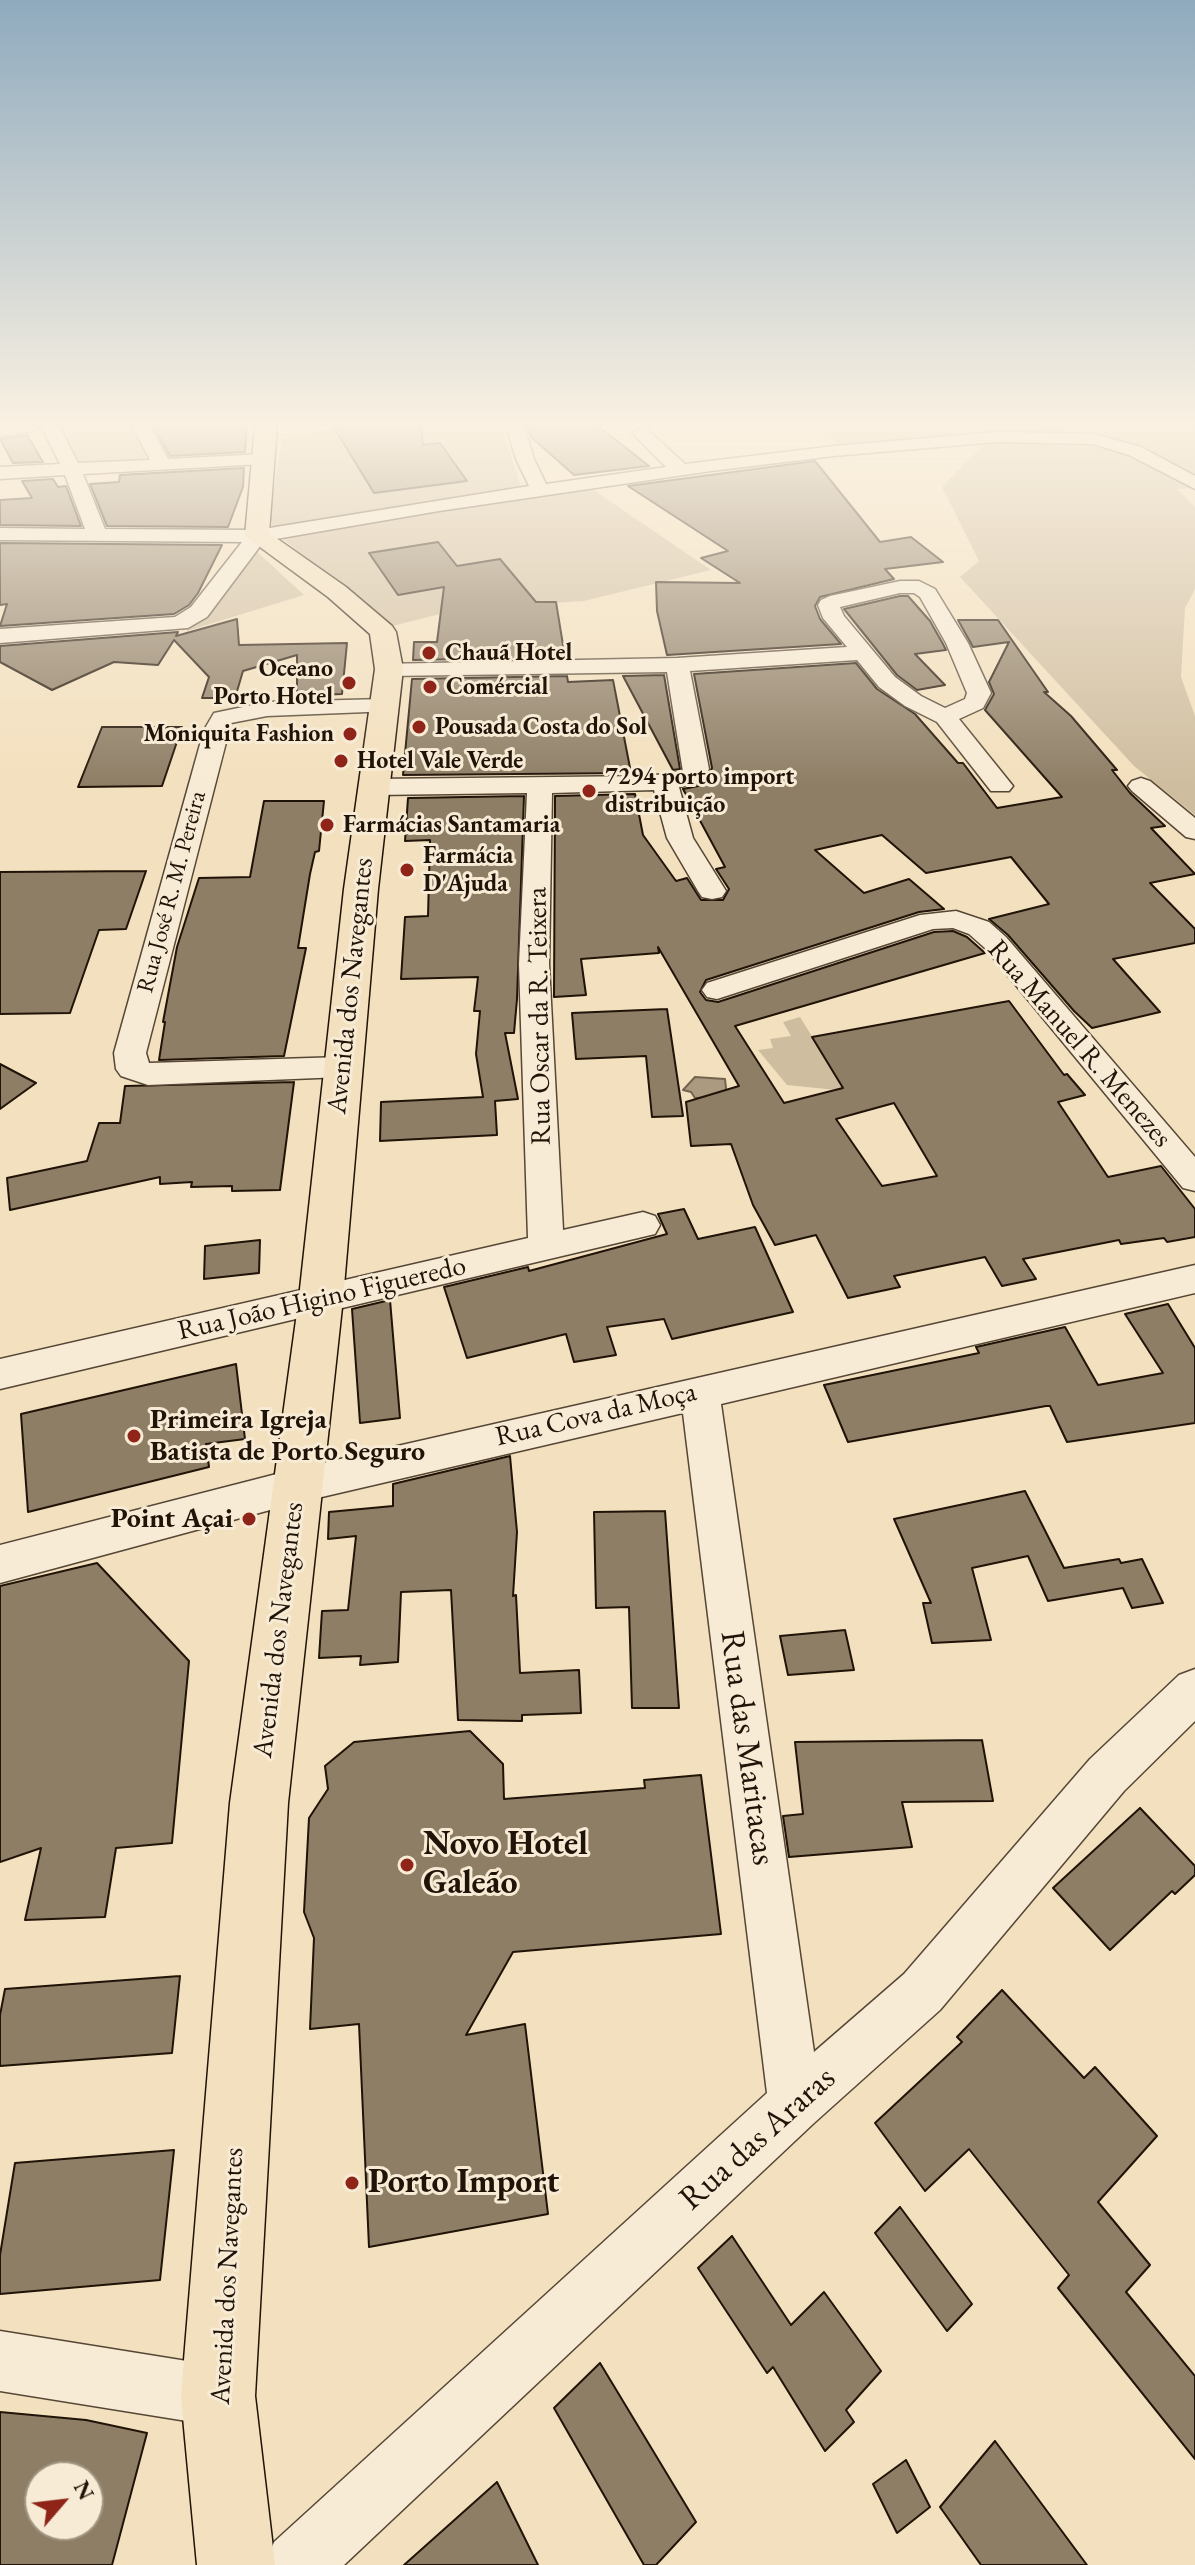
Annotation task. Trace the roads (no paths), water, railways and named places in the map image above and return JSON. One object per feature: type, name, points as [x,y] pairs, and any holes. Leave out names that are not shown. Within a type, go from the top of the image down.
[{"type":"main road","name":"Avenida dos Navegantes","points":[[236,2565],[218,2396],[259,1803],[321,1298],[342,1067],[387,688],[383,632],[337,592],[271,546]]},
{"type":"street","points":[[0,636],[180,623],[199,612],[250,546]]},
{"type":"street","points":[[945,717],[975,703],[979,693],[957,643],[928,593],[919,587],[900,587],[859,594],[829,605],[834,618],[887,682],[913,701],[945,717],[1000,786]]},
{"type":"street","points":[[387,688],[864,653]]},
{"type":"street","points":[[375,787],[665,783],[691,778],[697,769],[677,665]]},
{"type":"street","name":"Rua José R. M. Pereira","points":[[342,1067],[148,1074],[132,1069],[133,1037],[216,730],[222,718],[387,688]]},
{"type":"street","points":[[665,783],[680,838],[712,891]]},
{"type":"street","name":"Rua Oscar da R. Teixera","points":[[540,786],[534,964],[546,1247]]},
{"type":"street","points":[[1141,786],[1195,831]]},
{"type":"street","name":"Rua Manuel R. Menezes","points":[[717,990],[930,921],[956,919],[979,928],[996,943],[1195,1179]]},
{"type":"street","name":"Rua João Higino Figueredo","points":[[0,1374],[643,1225]]},
{"type":"street","name":"Rua Cova da Moça","points":[[0,1564],[296,1486],[1195,1279]]},
{"type":"street","name":"Rua das Maritacas","points":[[700,1391],[795,2104]]},
{"type":"street","name":"Rua das Araras","points":[[297,2565],[795,2104],[922,1992],[1107,1775],[1192,1700]]},
{"type":"street","points":[[0,2361],[218,2396]]},
{"type":"place","name":"Chauã Hotel","points":[[429,653]]},
{"type":"place","name":"Oceano Porto Hotel","points":[[349,683]]},
{"type":"place","name":"Comércial","points":[[430,687]]},
{"type":"place","name":"Pousada Costa do Sol","points":[[419,727]]},
{"type":"place","name":"Moniquita Fashion","points":[[350,734]]},
{"type":"place","name":"Hotel Vale Verde","points":[[341,761]]},
{"type":"place","name":"7294 porto import distribuição","points":[[589,791]]},
{"type":"place","name":"Farmácias Santamaria","points":[[327,825]]},
{"type":"place","name":"Farmácia D'Ajuda","points":[[407,870]]},
{"type":"place","name":"Primeira Igreja Batista de Porto Seguro","points":[[134,1436]]},
{"type":"place","name":"Point Açai","points":[[249,1519]]},
{"type":"place","name":"Novo Hotel Galeão","points":[[407,1865]]},
{"type":"place","name":"Porto Import","points":[[352,2183]]}]
